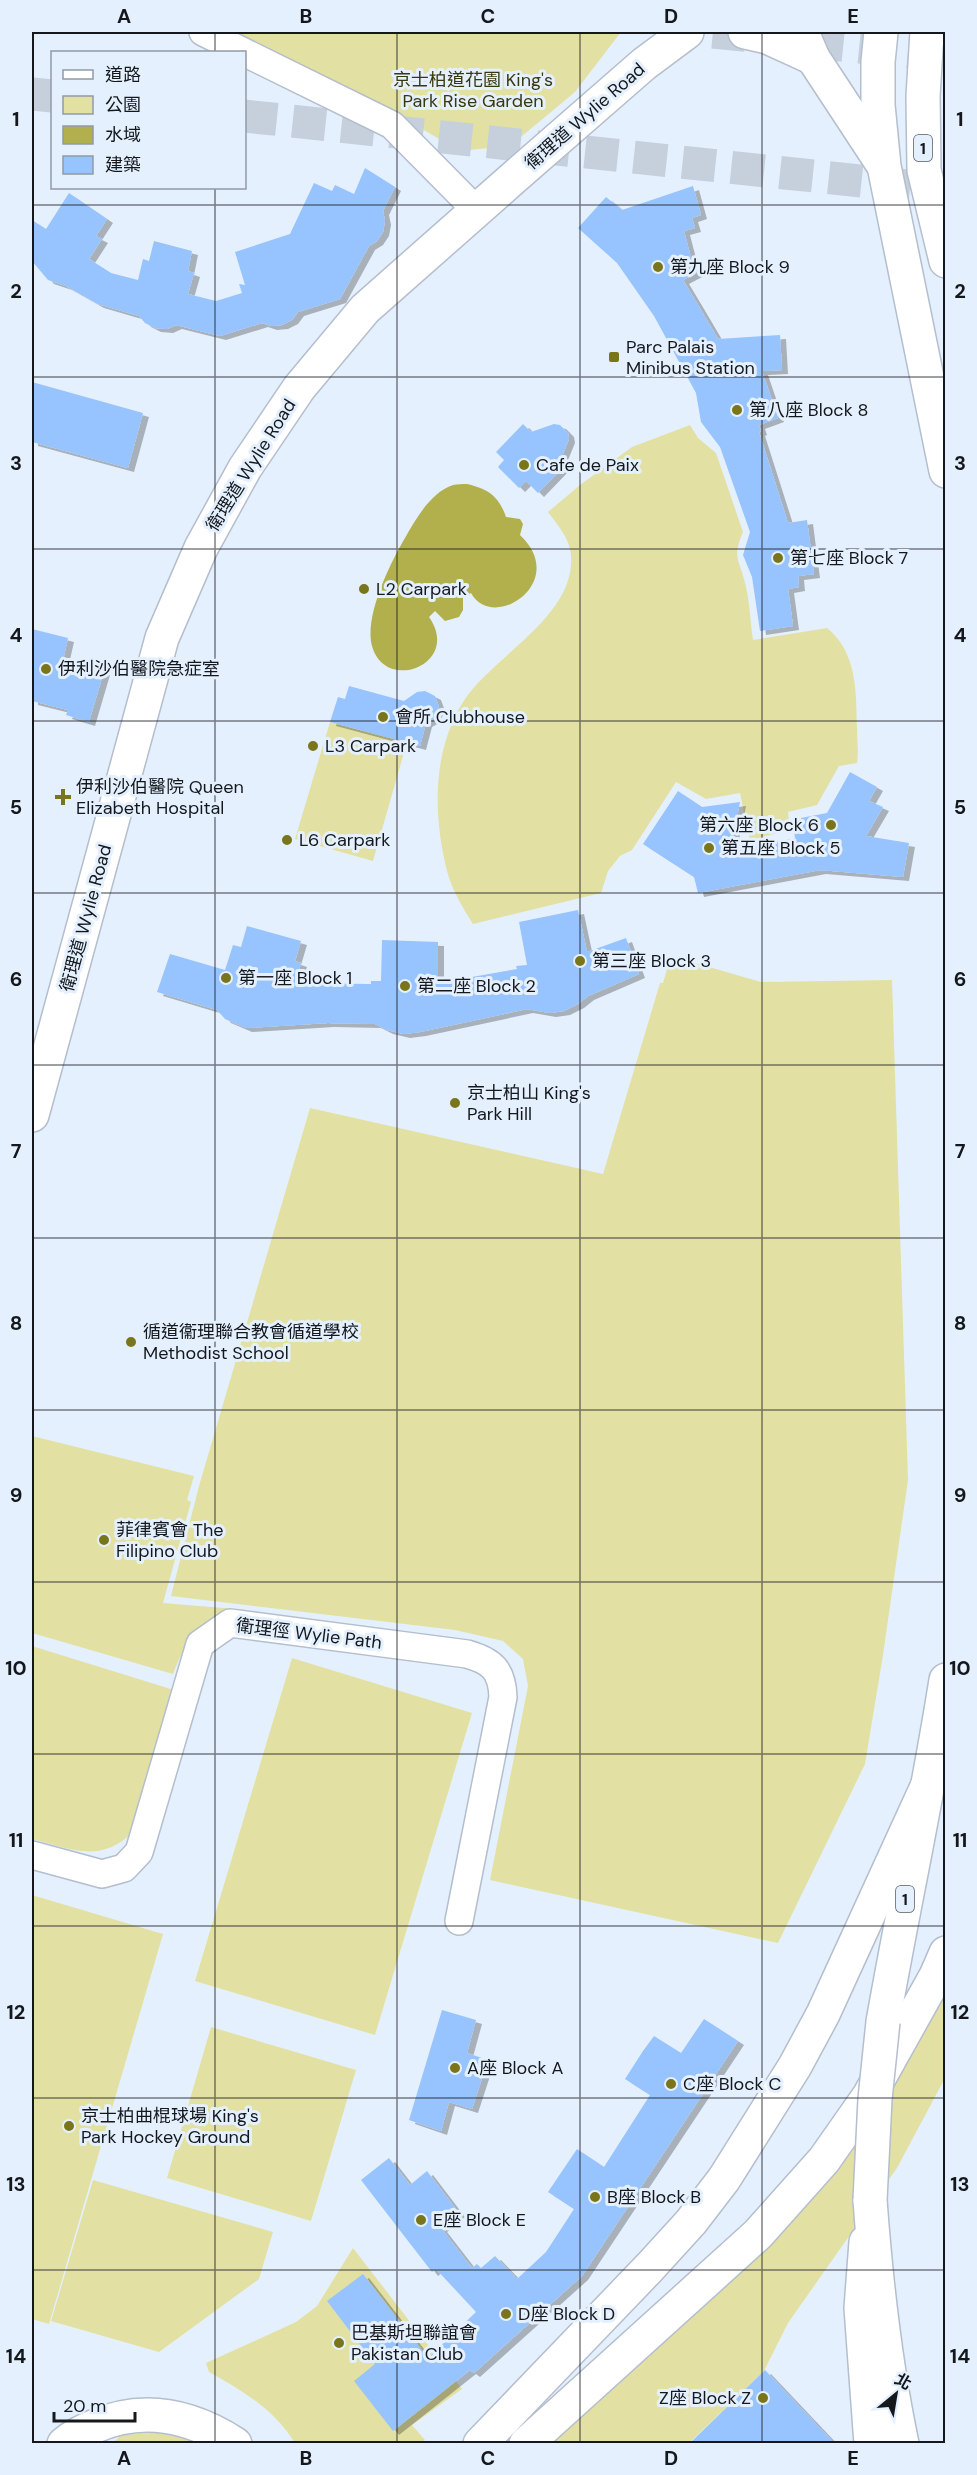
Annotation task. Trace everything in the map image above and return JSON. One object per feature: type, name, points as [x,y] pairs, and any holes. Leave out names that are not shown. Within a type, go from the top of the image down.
[{"type":"main road","points":[[644,64],[661,32]]},
{"type":"main road","name":"衛理道 Wylie Road","points":[[32,1115],[162,638],[201,548],[244,468],[299,388],[365,309],[644,64],[687,32]]},
{"type":"main road","points":[[745,32],[808,45],[884,166]]},
{"type":"main road","points":[[880,32],[878,105],[884,166],[945,471]]},
{"type":"main road","name":"1","points":[[927,32],[923,96],[924,170],[945,261]]},
{"type":"main road","name":"1","points":[[902,2444],[881,2317],[870,2200],[875,2099],[883,2022],[905,1898],[931,1778],[945,1680]]},
{"type":"main road","points":[[480,2444],[691,2222],[735,2163],[795,2066],[823,2014],[931,1778]]},
{"type":"main road","points":[[526,2444],[758,2234],[824,2160],[869,2096],[936,1976],[945,1953]]},
{"type":"main road","points":[[870,2200],[861,2308],[871,2444]]},
{"type":"main road","points":[[64,2444],[72,2437],[113,2418],[149,2414],[184,2420],[215,2431],[235,2444]]},
{"type":"street","points":[[203,32],[242,51]]},
{"type":"street","points":[[246,53],[392,125],[476,210]]},
{"type":"street","name":"衛理徑 Wylie Path","points":[[32,1855],[102,1874],[124,1869],[139,1852],[200,1644],[230,1623],[467,1654],[490,1663],[502,1682],[503,1697],[459,1921]]},
{"type":"green space","name":"京士柏道花園 King's Park Rise Garden","points":[[233,32],[621,32],[575,92],[510,146],[459,151],[409,121]]},
{"type":"green space","points":[[690,425],[698,438],[716,453],[743,532],[737,553],[747,590],[753,640],[827,628],[845,649],[850,661],[855,688],[857,763],[839,766],[817,805],[788,812],[790,829],[750,841],[740,793],[706,799],[676,782],[632,850],[620,856],[608,871],[601,893],[473,924],[449,878],[439,828],[438,784],[445,742],[453,721],[463,702],[476,685],[547,617],[560,598],[569,577],[571,555],[566,538],[548,512],[632,447]]},
{"type":"green space","points":[[330,722],[407,742],[373,861],[295,839]]},
{"type":"green space","points":[[671,956],[761,982],[892,980],[908,1480],[865,1764],[778,1943],[490,1880],[528,1686],[523,1659],[503,1641],[455,1630],[171,1596],[199,1486],[310,1108],[603,1174],[660,983],[663,983]]},
{"type":"green space","name":"菲律賓會 The Filipino Club","points":[[32,1436],[194,1476],[187,1500],[191,1502],[163,1603],[248,1610],[217,1618],[198,1628],[186,1645],[173,1674],[32,1633]]},
{"type":"green space","points":[[32,1646],[174,1690],[133,1832],[109,1848],[97,1851],[73,1850],[32,1839]]},
{"type":"green space","points":[[292,1658],[472,1713],[375,2035],[195,1981]]},
{"type":"green space","name":"京士柏曲棍球場 King's Park Hockey Ground","points":[[32,1895],[163,1934],[49,2324],[32,2319]]},
{"type":"green space","points":[[945,1992],[945,2078],[897,2168],[788,2323],[764,2371],[689,2443],[550,2444],[770,2245],[837,2170],[899,2078]]},
{"type":"green space","points":[[211,2027],[356,2070],[311,2221],[167,2178]]},
{"type":"green space","points":[[93,2180],[273,2232],[259,2279],[159,2352],[51,2321]]},
{"type":"green space","name":"巴基斯坦聯誼會 Pakistan Club","points":[[353,2248],[462,2389],[412,2425],[425,2440],[420,2443],[295,2443],[268,2411],[246,2394],[209,2372],[206,2363],[296,2322],[317,2306]]},
{"type":"green space","points":[[166,2432],[210,2444],[111,2444],[122,2435]]},
{"type":"water","points":[[467,484],[492,494],[506,517],[520,519],[523,524],[520,535],[533,553],[537,570],[532,585],[522,597],[509,605],[495,607],[481,604],[471,593],[463,597],[463,610],[459,617],[445,621],[435,611],[429,617],[437,634],[436,648],[429,659],[418,667],[404,670],[391,668],[380,660],[372,646],[372,620],[380,590],[399,549],[424,507],[445,489],[453,485]]},
{"type":"building","points":[[365,168],[395,187],[383,211],[385,221],[383,232],[377,241],[369,246],[340,299],[298,312],[292,320],[282,325],[271,326],[262,323],[220,336],[176,325],[167,329],[155,328],[145,323],[139,316],[98,304],[66,286],[48,280],[32,261],[32,220],[46,229],[69,193],[107,219],[96,236],[102,239],[89,259],[111,273],[138,280],[143,259],[149,261],[154,241],[192,251],[188,271],[194,273],[188,294],[216,301],[242,293],[239,284],[245,285],[235,252],[290,234],[314,183],[332,191],[335,185],[354,194]]},
{"type":"building","points":[[693,186],[701,215],[692,218],[695,228],[684,231],[692,262],[698,272],[683,280],[718,339],[780,335],[782,370],[762,371],[778,418],[759,425],[761,431],[759,432],[788,523],[807,520],[814,574],[798,576],[799,587],[788,589],[793,626],[760,631],[752,577],[743,555],[750,532],[720,447],[701,422],[696,393],[654,316],[617,263],[578,228],[606,197],[622,210]]},
{"type":"building","points":[[32,382],[143,413],[128,468],[32,442]]},
{"type":"building","points":[[523,424],[531,432],[554,424],[560,425],[568,433],[569,439],[560,461],[565,465],[538,493],[526,481],[519,488],[498,467],[504,460],[496,452]]},
{"type":"building","points":[[32,629],[68,638],[63,660],[104,671],[89,722],[66,715],[68,710],[32,701]]},
{"type":"building","name":"會所 Clubhouse","points":[[349,686],[404,701],[417,692],[425,691],[435,696],[439,707],[433,719],[426,723],[420,746],[330,722],[338,697],[345,699]]},
{"type":"building","points":[[850,772],[877,787],[869,801],[883,807],[866,836],[909,843],[903,877],[820,870],[698,893],[694,877],[643,844],[678,791],[702,807],[740,802],[730,851],[795,838],[794,831],[803,829],[801,818],[827,813]]},
{"type":"building","points":[[578,910],[587,952],[626,938],[639,974],[588,996],[564,1011],[550,1013],[527,1009],[404,1034],[375,1024],[328,1023],[246,1028],[225,1019],[217,1010],[157,992],[170,954],[225,970],[233,945],[241,947],[247,926],[301,941],[295,961],[301,963],[295,983],[371,984],[371,981],[381,981],[382,940],[438,942],[438,983],[517,969],[516,966],[527,965],[519,922]]},
{"type":"building","name":"A座 Block A","points":[[442,2010],[476,2020],[467,2053],[488,2060],[472,2109],[449,2102],[441,2131],[409,2120]]},
{"type":"building","points":[[704,2019],[738,2041],[582,2276],[474,2373],[470,2370],[393,2431],[354,2381],[375,2364],[327,2301],[363,2274],[428,2358],[476,2312],[436,2269],[432,2272],[361,2180],[389,2158],[410,2185],[427,2171],[459,2213],[441,2228],[472,2268],[477,2264],[481,2268],[495,2256],[517,2279],[546,2252],[574,2209],[548,2192],[577,2149],[604,2167],[650,2095],[625,2079],[643,2051],[654,2036],[681,2053]]},
{"type":"building","name":"Z座 Block Z","points":[[765,2370],[835,2444],[689,2444]]},
{"type":"tunnel","points":[[713,32],[946,56]]},
{"type":"tunnel","points":[[32,94],[51,96]]},
{"type":"tunnel","points":[[246,116],[946,190]]},
{"type":"place","name":"第九座 Block 9","points":[[658,267]]},
{"type":"place","name":"Parc Palais Minibus Station","points":[[614,357]]},
{"type":"place","name":"第八座 Block 8","points":[[737,410]]},
{"type":"place","name":"Cafe de Paix","points":[[524,465]]},
{"type":"place","name":"第七座 Block 7","points":[[778,558]]},
{"type":"place","name":"L2 Carpark","points":[[364,589]]},
{"type":"place","name":"伊利沙伯醫院急症室","points":[[46,669]]},
{"type":"place","name":"會所 Clubhouse","points":[[383,717]]},
{"type":"place","name":"L3 Carpark","points":[[313,746]]},
{"type":"place","name":"伊利沙伯醫院 Queen Elizabeth Hospital","points":[[63,797]]},
{"type":"place","name":"第六座 Block 6","points":[[831,825]]},
{"type":"place","name":"L6 Carpark","points":[[287,840]]},
{"type":"place","name":"第五座 Block 5","points":[[709,848]]},
{"type":"place","name":"第三座 Block 3","points":[[580,961]]},
{"type":"place","name":"第一座 Block 1","points":[[226,978]]},
{"type":"place","name":"第二座 Block 2","points":[[405,986]]},
{"type":"place","name":"京士柏山 King's Park Hill","points":[[455,1103]]},
{"type":"place","name":"循道衞理聯合教會循道學校 Methodist School","points":[[131,1342]]},
{"type":"place","name":"菲律賓會 The Filipino Club","points":[[104,1540]]},
{"type":"place","name":"A座 Block A","points":[[455,2068]]},
{"type":"place","name":"C座 Block C","points":[[671,2084]]},
{"type":"place","name":"京士柏曲棍球場 King's Park Hockey Ground","points":[[69,2126]]},
{"type":"place","name":"B座 Block B","points":[[595,2197]]},
{"type":"place","name":"E座 Block E","points":[[421,2220]]},
{"type":"place","name":"D座 Block D","points":[[506,2314]]},
{"type":"place","name":"巴基斯坦聯誼會 Pakistan Club","points":[[339,2343]]},
{"type":"place","name":"Z座 Block Z","points":[[763,2398]]}]
